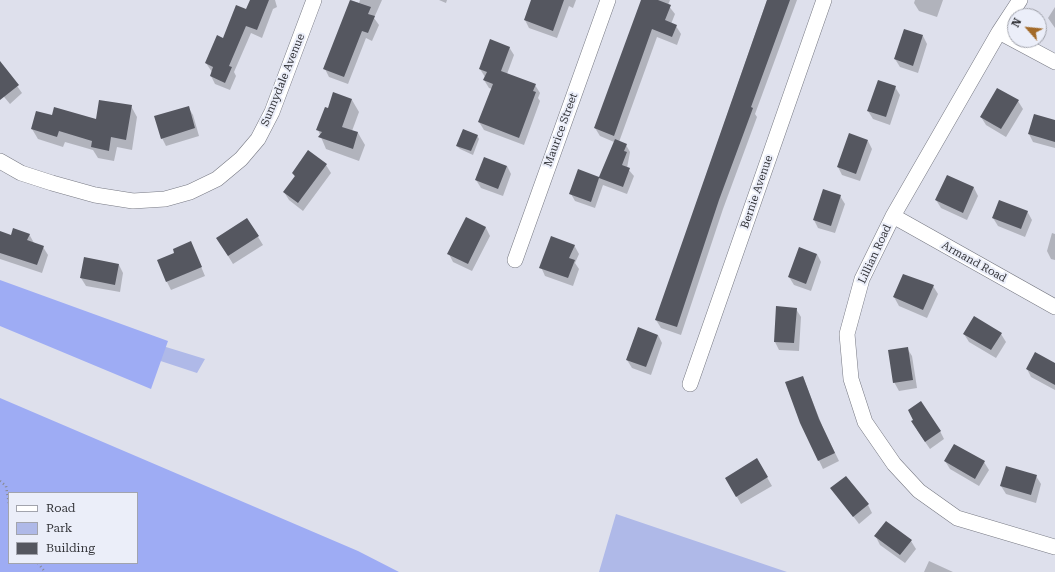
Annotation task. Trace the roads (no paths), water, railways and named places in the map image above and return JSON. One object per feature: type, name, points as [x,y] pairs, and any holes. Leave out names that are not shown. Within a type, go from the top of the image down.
[{"type":"street","name":"Sunnydale Avenue","points":[[0,161],[21,173],[52,183],[95,195],[133,201],[165,198],[190,192],[217,179],[241,159],[258,139],[272,112],[314,0]]},
{"type":"street","name":"Maurice Street","points":[[515,260],[608,0]]},
{"type":"street","name":"Bernie Avenue","points":[[690,384],[824,0]]},
{"type":"street","name":"Lillian Road","points":[[1020,0],[999,32],[893,216],[862,279],[847,334],[851,379],[865,422],[894,464],[920,491],[957,518],[1055,547]]},
{"type":"street","points":[[999,32],[1055,62]]},
{"type":"street","name":"Armand Road","points":[[893,216],[1055,307]]}]
